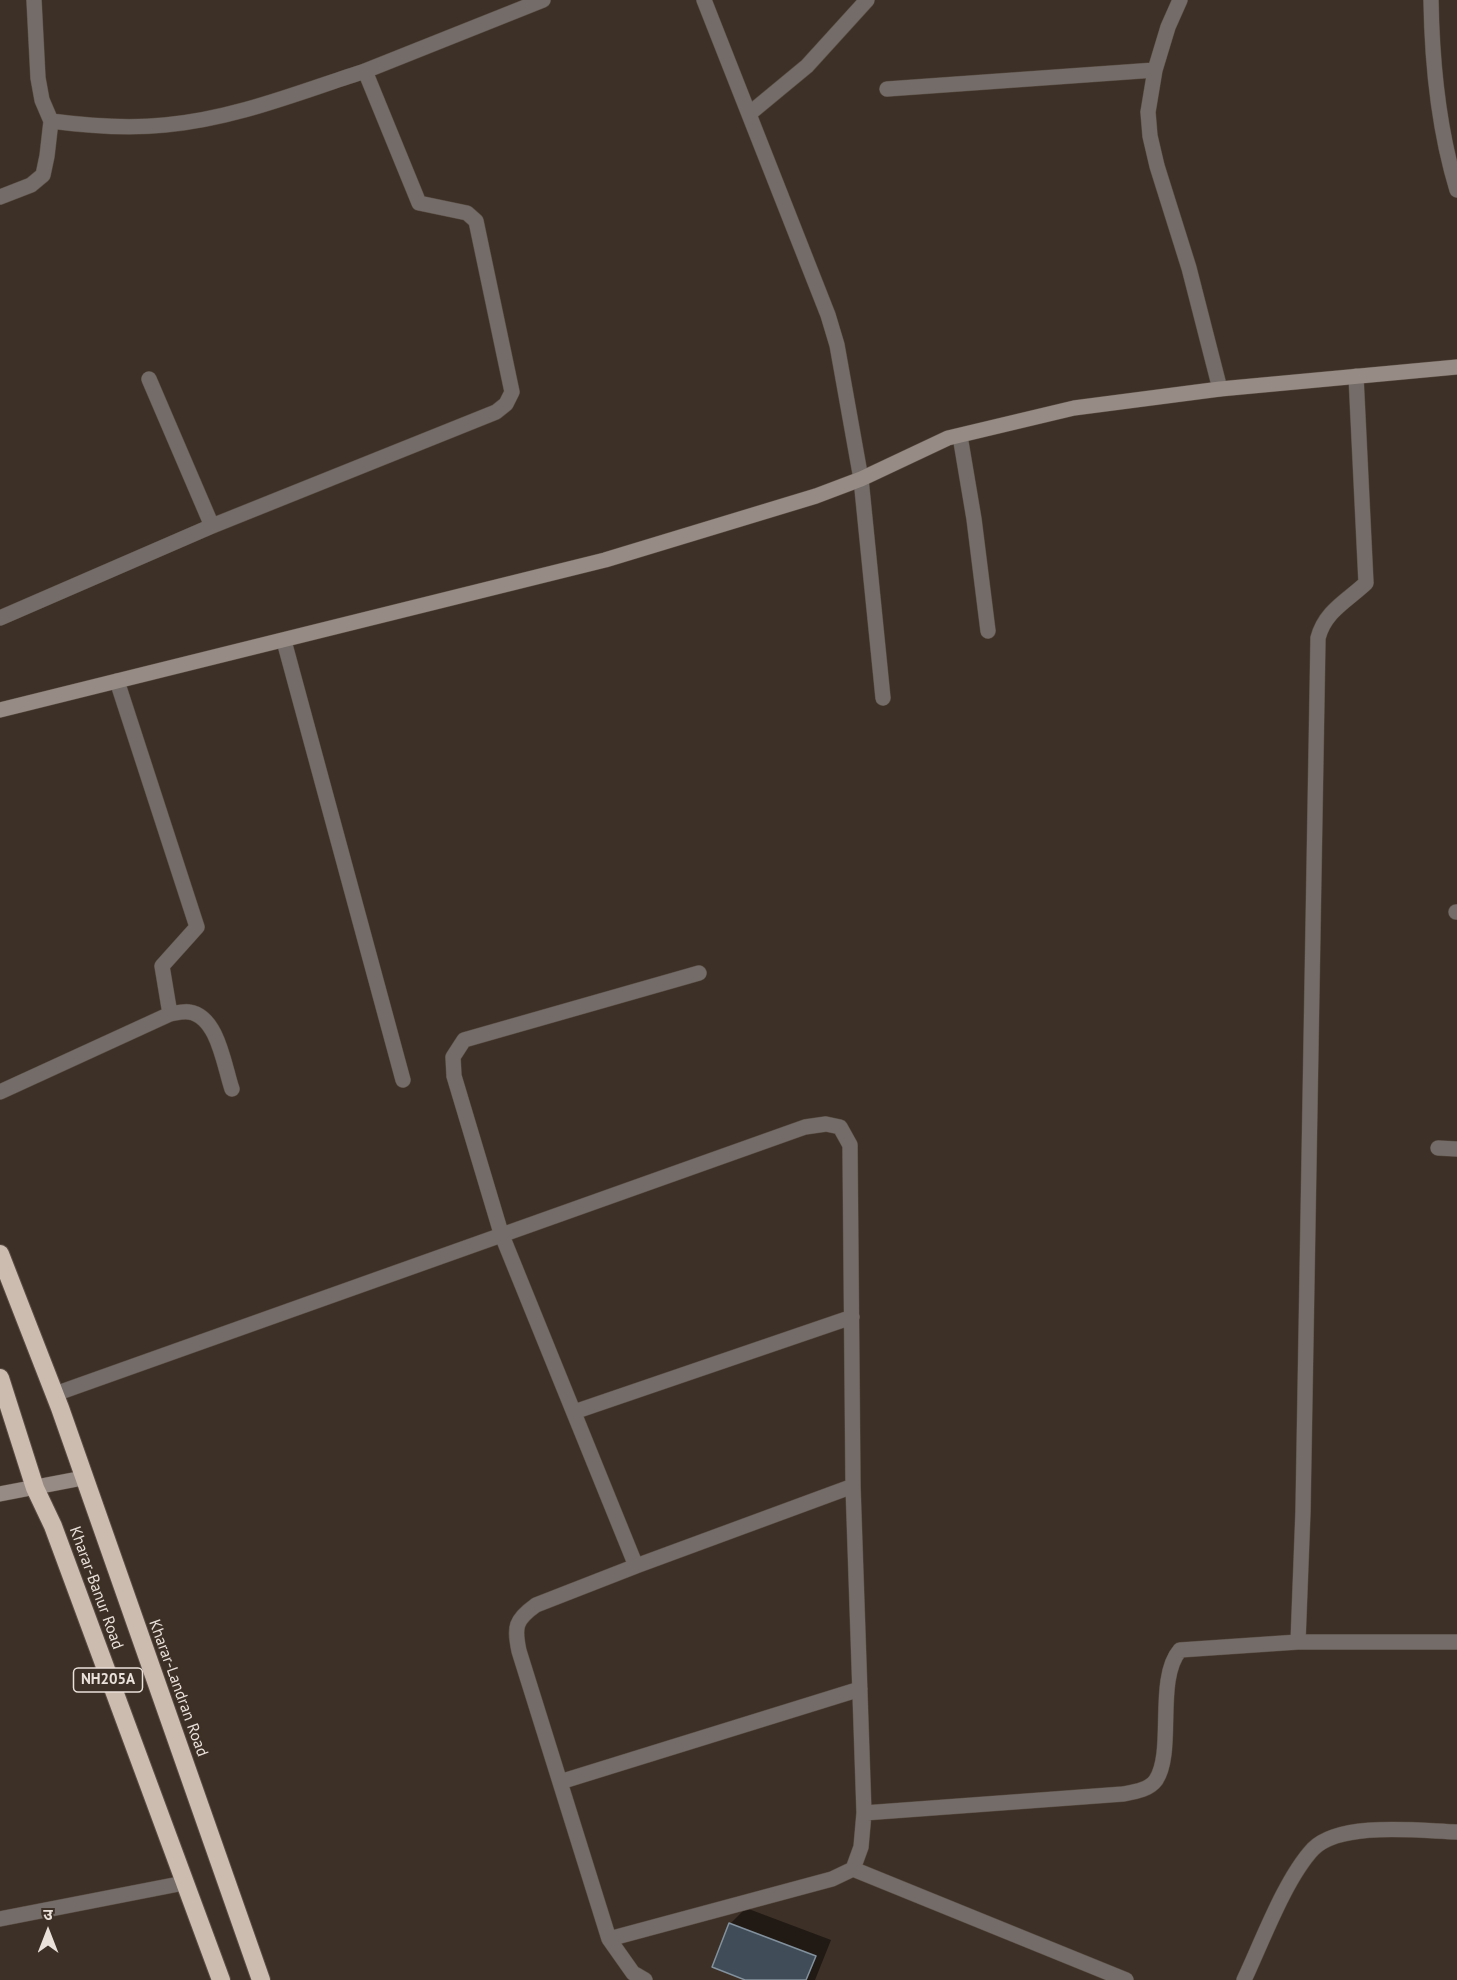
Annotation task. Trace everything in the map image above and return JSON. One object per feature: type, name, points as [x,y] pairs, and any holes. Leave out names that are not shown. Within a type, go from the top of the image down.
[{"type":"highway","name":"NH205A","points":[[0,1254],[58,1401]]},
{"type":"highway","name":"Kharar-Banur Road","points":[[0,1378],[35,1488],[53,1526],[220,1980]]},
{"type":"highway","name":"Kharar-Landran Road","points":[[58,1401],[83,1478],[261,1980]]},
{"type":"street","points":[[0,197],[31,185],[43,175],[51,121],[42,100],[38,78],[34,0]]},
{"type":"street","points":[[51,121],[99,127],[167,125],[231,114],[365,71],[543,0]]},
{"type":"street","points":[[704,0],[837,345],[861,479],[883,698]]},
{"type":"street","points":[[749,114],[807,66],[867,0]]},
{"type":"street","points":[[1180,0],[1168,27],[1155,70],[1148,112],[1150,136],[1189,268],[1220,389]]},
{"type":"street","points":[[1431,0],[1437,103],[1457,190]]},
{"type":"street","points":[[887,89],[1155,70]]},
{"type":"street","points":[[2,613],[496,412],[506,404],[512,392],[476,221],[467,213],[419,202],[365,71]]},
{"type":"street","points":[[0,710],[605,560],[816,496],[861,479],[948,438],[1074,408],[1220,389],[1457,367]]},
{"type":"street","points":[[1298,1642],[1303,1511],[1318,638],[1322,623],[1366,583],[1356,376]]},
{"type":"street","points":[[149,379],[212,526]]},
{"type":"street","points":[[960,436],[973,508],[988,631]]},
{"type":"street","points":[[284,641],[403,1080]]},
{"type":"street","points":[[117,681],[197,927],[162,966],[170,1014]]},
{"type":"street","points":[[636,1566],[501,1233],[454,1076],[453,1057],[464,1040],[699,973]]},
{"type":"street","points":[[0,1092],[170,1014],[188,1011],[204,1017],[212,1029],[232,1089]]},
{"type":"street","points":[[58,1401],[501,1233],[805,1127],[826,1124],[840,1128],[850,1145],[853,1486],[864,1813],[861,1847],[853,1869],[832,1879],[609,1939]]},
{"type":"street","points":[[1438,1148],[1457,1149]]},
{"type":"street","points":[[574,1412],[852,1317]]},
{"type":"street","points":[[0,1494],[83,1478]]},
{"type":"street","points":[[645,1980],[633,1973],[609,1939],[519,1652],[515,1630],[523,1615],[536,1605],[853,1486]]},
{"type":"street","points":[[864,1813],[1123,1794],[1142,1790],[1156,1780],[1161,1764],[1169,1674],[1172,1659],[1180,1650],[1298,1642],[1457,1642]]},
{"type":"street","points":[[560,1782],[860,1689]]},
{"type":"street","points":[[1244,1980],[1292,1880],[1314,1848],[1335,1837],[1360,1832],[1457,1832]]},
{"type":"street","points":[[853,1869],[1126,1980]]},
{"type":"street","points":[[0,1919],[184,1883]]},
{"type":"building","points":[[729,1923],[816,1956],[806,1980],[745,1980],[712,1967]]}]
